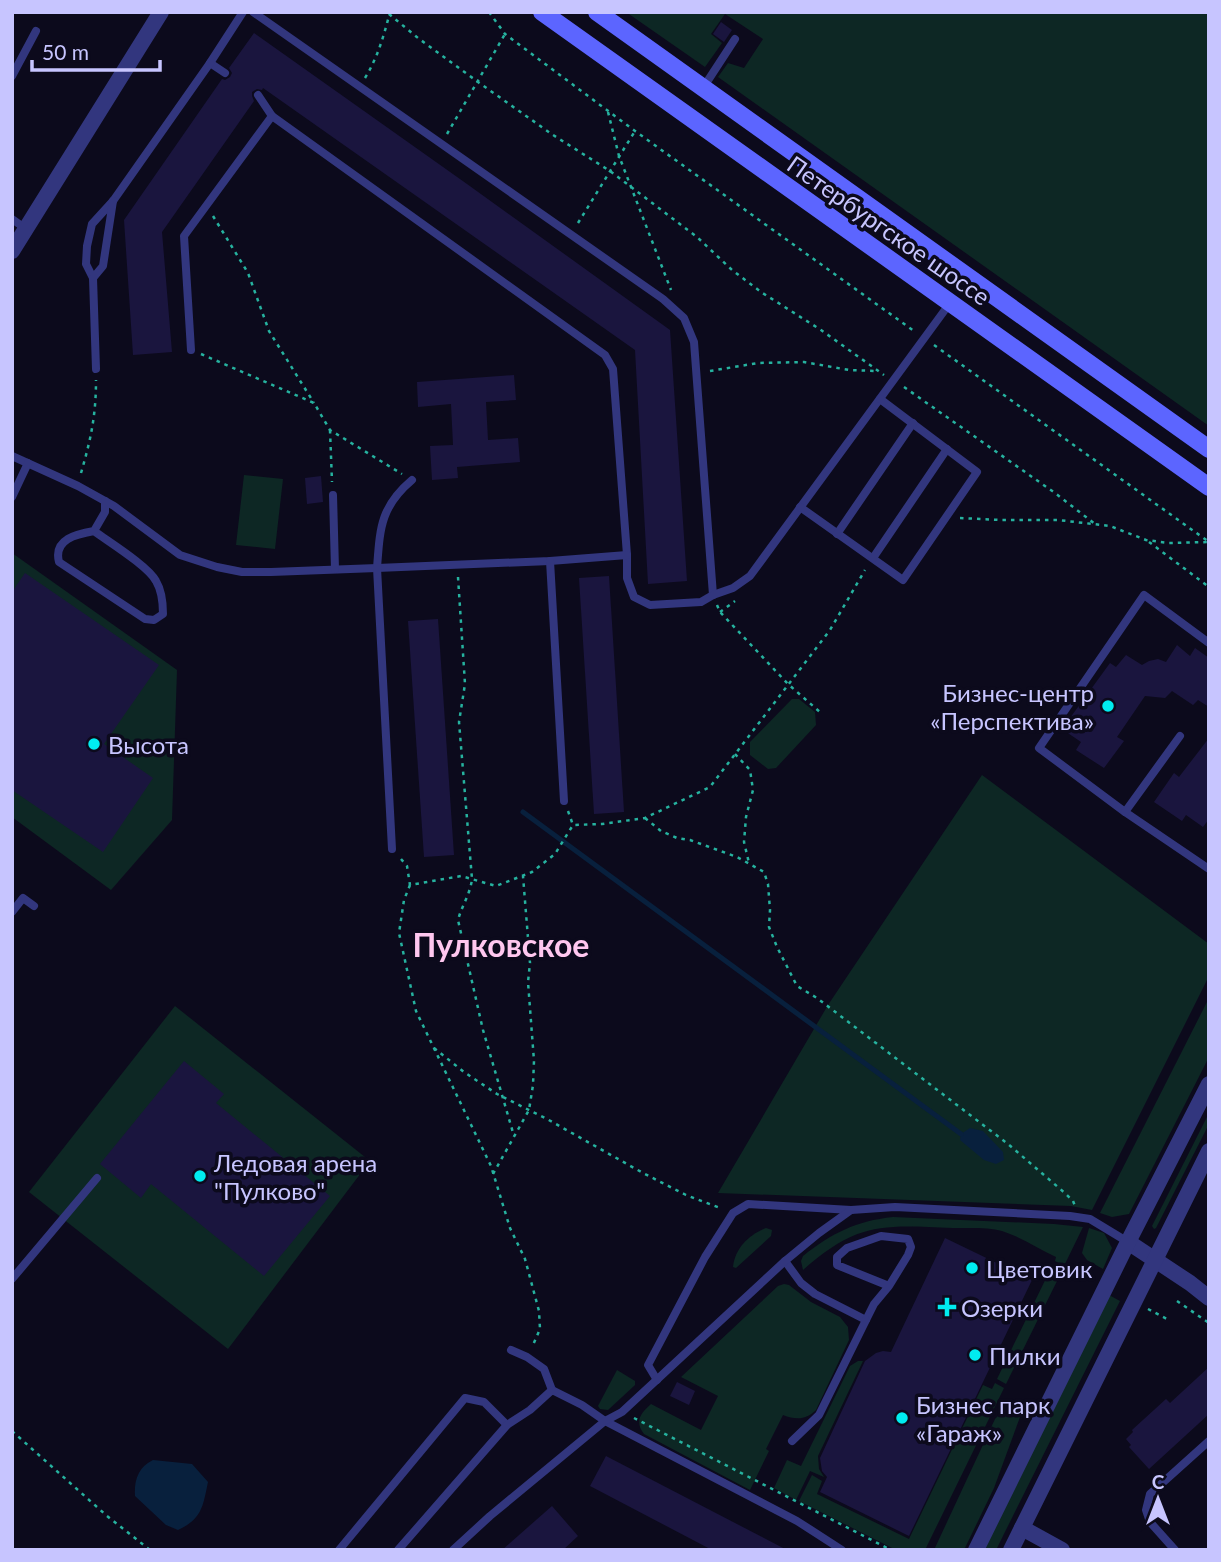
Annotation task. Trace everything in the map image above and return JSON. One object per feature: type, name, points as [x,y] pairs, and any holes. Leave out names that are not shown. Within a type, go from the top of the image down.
[{"type":"main road","name":"Петербургское шоссе","points":[[542,12],[1209,487]]},
{"type":"main road","name":"Петербургское шоссе","points":[[597,12],[1209,449]]},
{"type":"street","points":[[12,251],[161,12]]},
{"type":"street","points":[[976,1550],[1209,1084]]},
{"type":"street","points":[[1011,1550],[1209,1151]]},
{"type":"street","points":[[1128,1242],[1209,1298]]},
{"type":"street","points":[[1022,1528],[1062,1550]]},
{"type":"lane","points":[[96,369],[93,278],[86,264],[92,224],[113,201],[243,12]]},
{"type":"lane","points":[[253,12],[663,299],[684,318],[694,342],[713,595]]},
{"type":"lane","points":[[12,76],[36,32]]},
{"type":"lane","points":[[703,88],[735,39]]},
{"type":"lane","points":[[210,63],[225,73]]},
{"type":"lane","points":[[258,95],[272,116],[605,355],[613,369],[627,578],[634,597],[650,605],[701,602],[733,588],[750,576],[950,303]]},
{"type":"lane","points":[[191,350],[184,236],[272,116]]},
{"type":"lane","points":[[93,278],[103,266],[113,201]]},
{"type":"lane","points":[[12,219],[26,229]]},
{"type":"lane","points":[[800,507],[871,561],[903,580],[977,472],[880,399]]},
{"type":"lane","points":[[837,534],[913,423]]},
{"type":"lane","points":[[871,561],[947,449]]},
{"type":"lane","points":[[12,456],[106,501],[180,555],[242,572],[550,561],[627,555]]},
{"type":"lane","points":[[12,497],[28,463]]},
{"type":"lane","points":[[392,849],[377,568],[379,533],[385,513],[397,493],[412,480]]},
{"type":"lane","points":[[333,495],[335,569]]},
{"type":"lane","points":[[94,531],[105,512],[106,501]]},
{"type":"lane","points":[[94,531],[150,572],[158,583],[163,600],[163,614],[154,620],[145,619],[59,562],[57,555],[61,544],[75,534],[94,531]]},
{"type":"lane","points":[[550,561],[565,802]]},
{"type":"lane","points":[[1208,867],[1125,812],[1039,748],[1144,595],[1209,643]]},
{"type":"lane","points":[[1125,812],[1180,736]]},
{"type":"lane","points":[[12,912],[23,898],[34,906]]},
{"type":"lane","points":[[12,1279],[97,1178]]},
{"type":"lane","points":[[657,1380],[648,1365],[705,1257],[733,1213],[748,1204],[851,1210],[895,1207],[1079,1217],[1090,1219],[1128,1242]]},
{"type":"lane","points":[[453,1550],[605,1421],[622,1412],[785,1261],[851,1210]]},
{"type":"lane","points":[[792,1441],[819,1415],[874,1304],[889,1286],[911,1247],[908,1239],[881,1236],[847,1248],[837,1258],[837,1265],[889,1286]]},
{"type":"lane","points":[[785,1261],[801,1283],[816,1294],[866,1320]]},
{"type":"lane","points":[[511,1350],[544,1368],[552,1390],[582,1405],[605,1421],[797,1521],[838,1549]]},
{"type":"lane","points":[[398,1550],[508,1425],[552,1390]]},
{"type":"lane","points":[[339,1550],[465,1398],[484,1402],[508,1425]]},
{"type":"lane","points":[[1175,1550],[1150,1522],[1146,1510],[1150,1494],[1209,1441]]},
{"type":"path","points":[[489,12],[505,34],[635,131],[1209,542],[1168,543],[1146,540],[1110,526],[1058,520],[946,517]]},
{"type":"path","points":[[360,87],[383,40],[390,13],[418,38],[478,82],[610,171],[697,237],[732,270],[761,292],[944,414],[1095,524]]},
{"type":"path","points":[[442,144],[505,34]]},
{"type":"path","points":[[607,110],[619,156],[676,300],[675,310]]},
{"type":"path","points":[[573,232],[635,131]]},
{"type":"path","points":[[207,205],[248,273],[269,331],[330,429],[412,480]]},
{"type":"path","points":[[191,350],[314,403]]},
{"type":"path","points":[[696,373],[758,363],[804,362],[849,370],[878,371]]},
{"type":"path","points":[[78,486],[92,435],[96,369]]},
{"type":"path","points":[[330,429],[333,495]]},
{"type":"path","points":[[1146,540],[1209,587]]},
{"type":"path","points":[[410,885],[461,876],[496,886],[531,872],[558,850],[573,825],[645,818],[710,787],[830,630],[871,561]]},
{"type":"path","points":[[458,565],[465,684],[458,722],[472,879],[470,892],[458,920],[483,1030],[514,1136]]},
{"type":"path","points":[[713,595],[720,612],[788,684],[821,713]]},
{"type":"path","points":[[735,754],[750,770],[752,780],[753,790],[746,817],[744,842],[749,863]]},
{"type":"path","points":[[645,818],[661,831],[737,857],[764,873],[768,884],[769,927],[797,986],[817,998],[1007,1144],[1073,1202],[1079,1217]]},
{"type":"path","points":[[392,849],[407,866],[410,885],[404,900],[399,933],[416,1011],[491,1166],[510,1228],[525,1259],[539,1311],[540,1329],[535,1339]]},
{"type":"path","points":[[493,1174],[529,1110],[533,1085],[534,1061],[528,982],[530,963],[523,876]]},
{"type":"path","points":[[431,1045],[464,1072],[501,1096],[686,1195],[733,1213]]},
{"type":"path","points":[[1068,1266],[1097,1281]]},
{"type":"path","points":[[1177,1301],[1209,1323]]},
{"type":"path","points":[[1146,1307],[1167,1319]]},
{"type":"path","points":[[622,1412],[891,1550]]},
{"type":"path","points":[[12,1431],[107,1516],[150,1550]]},
{"type":"green space","points":[[626,12],[1209,12],[1209,426],[718,77],[728,63],[744,68],[763,39],[725,14],[711,34],[722,43],[705,67]]},
{"type":"green space","points":[[244,475],[283,479],[275,549],[236,545]]},
{"type":"green space","name":"Высота","points":[[12,553],[177,670],[172,820],[111,890],[12,817]]},
{"type":"green space","points":[[792,699],[799,699],[815,712],[816,725],[776,768],[768,769],[750,755],[750,742]]},
{"type":"green space","points":[[982,775],[1209,944],[1209,976],[1092,1210],[1071,1206],[718,1193],[828,1005]]},
{"type":"green space","points":[[1209,998],[1209,1057],[1129,1214],[1112,1217],[1100,1213]]},
{"type":"green space","name":"Ледовая арена \"Пулково\"","points":[[175,1006],[370,1161],[228,1349],[29,1192]]},
{"type":"green space","points":[[1209,1113],[1209,1124],[1154,1229],[1152,1226]]},
{"type":"green space","points":[[893,1217],[1083,1227],[1064,1266],[1055,1261],[1056,1257],[1016,1236],[997,1230],[908,1226],[856,1234],[822,1254],[803,1270],[803,1256],[834,1235],[856,1225]]},
{"type":"green space","points":[[766,1228],[772,1230],[771,1236],[736,1268],[733,1267],[744,1243]]},
{"type":"green space","points":[[1089,1228],[1104,1233],[1112,1248],[1103,1269],[1087,1260],[1082,1253]]},
{"type":"green space","points":[[1053,1264],[1063,1269],[1006,1384],[997,1379]]},
{"type":"green space","points":[[784,1284],[840,1317],[848,1327],[849,1340],[816,1410],[801,1418],[783,1415],[750,1490],[644,1434],[639,1421],[651,1404],[701,1430],[718,1396],[681,1377],[778,1286]]},
{"type":"green space","points":[[1109,1295],[1120,1301],[996,1550],[982,1550]]},
{"type":"green space","points":[[863,1361],[818,1456],[819,1469],[824,1477],[810,1471],[796,1500],[774,1488],[787,1460],[801,1466],[850,1366]]},
{"type":"green space","points":[[617,1370],[635,1381],[635,1385],[608,1410],[600,1409],[598,1406]]},
{"type":"green space","points":[[995,1383],[1004,1388],[925,1550],[896,1550],[799,1501],[812,1475],[822,1481],[817,1494],[909,1539],[983,1385],[992,1389]]},
{"type":"green space","points":[[1001,1413],[1020,1417],[994,1488],[964,1550],[934,1550],[995,1419]]},
{"type":"water","points":[[970,1128],[983,1131],[1003,1152],[1004,1160],[996,1164],[984,1160],[960,1140],[961,1134]]},
{"type":"water","points":[[153,1460],[192,1464],[208,1482],[197,1516],[178,1530],[166,1525],[135,1496],[138,1475],[144,1466]]},
{"type":"building","points":[[721,22],[732,30],[724,42],[713,34]]},
{"type":"building","points":[[254,33],[670,330],[687,581],[648,584],[635,350],[263,88],[252,92],[254,101],[162,232],[172,352],[133,355],[124,220],[222,79],[230,77],[232,73],[229,68]]},
{"type":"building","points":[[514,375],[516,400],[486,402],[488,440],[518,438],[520,462],[457,467],[458,478],[432,480],[430,446],[453,445],[451,404],[418,407],[417,382]]},
{"type":"building","points":[[321,476],[323,502],[307,504],[305,478]]},
{"type":"building","name":"Высота","points":[[25,573],[159,665],[104,744],[153,778],[103,852],[12,790],[12,592]]},
{"type":"building","points":[[609,576],[624,812],[594,814],[579,578]]},
{"type":"building","points":[[438,619],[454,855],[424,857],[408,621]]},
{"type":"building","name":"Бизнес-центр «Перспектива»","points":[[1177,645],[1190,656],[1195,648],[1209,658],[1209,707],[1198,700],[1193,705],[1172,691],[1165,698],[1145,696],[1117,737],[1124,741],[1104,768],[1076,750],[1081,742],[1062,729],[1110,663],[1116,667],[1126,655],[1142,665],[1158,659],[1166,662]]},
{"type":"building","points":[[1209,738],[1209,819],[1203,827],[1186,815],[1182,821],[1154,802],[1174,773],[1179,777]]},
{"type":"building","points":[[184,1061],[224,1094],[216,1103],[330,1196],[264,1276],[151,1184],[141,1198],[100,1164]]},
{"type":"building","name":"Бизнес парк «Гараж»","points":[[945,1238],[1032,1280],[909,1536],[820,1492],[827,1477],[822,1471],[820,1458],[865,1361],[876,1353],[891,1352]]},
{"type":"building","points":[[1209,1367],[1209,1414],[1149,1469],[1129,1447],[1131,1445],[1126,1439],[1132,1430],[1166,1399],[1170,1403]]},
{"type":"building","points":[[677,1382],[695,1391],[689,1405],[670,1396]]},
{"type":"building","points":[[606,1456],[787,1550],[712,1550],[590,1486]]},
{"type":"building","points":[[552,1506],[578,1536],[563,1550],[502,1550]]},
{"type":"waterway","points":[[523,812],[961,1134]]},
{"type":"place","name":"Бизнес-центр «Перспектива»","points":[[1108,706]]},
{"type":"place","name":"Высота","points":[[94,744]]},
{"type":"place","name":"Ледовая арена \"Пулково\"","points":[[200,1176]]},
{"type":"place","name":"Цветовик","points":[[972,1268]]},
{"type":"place","name":"Озерки","points":[[947,1307]]},
{"type":"place","name":"Пилки","points":[[975,1355]]},
{"type":"place","name":"Бизнес парк «Гараж»","points":[[902,1418]]},
{"type":"district","name":"Пулковское","points":[[501,944]]}]
